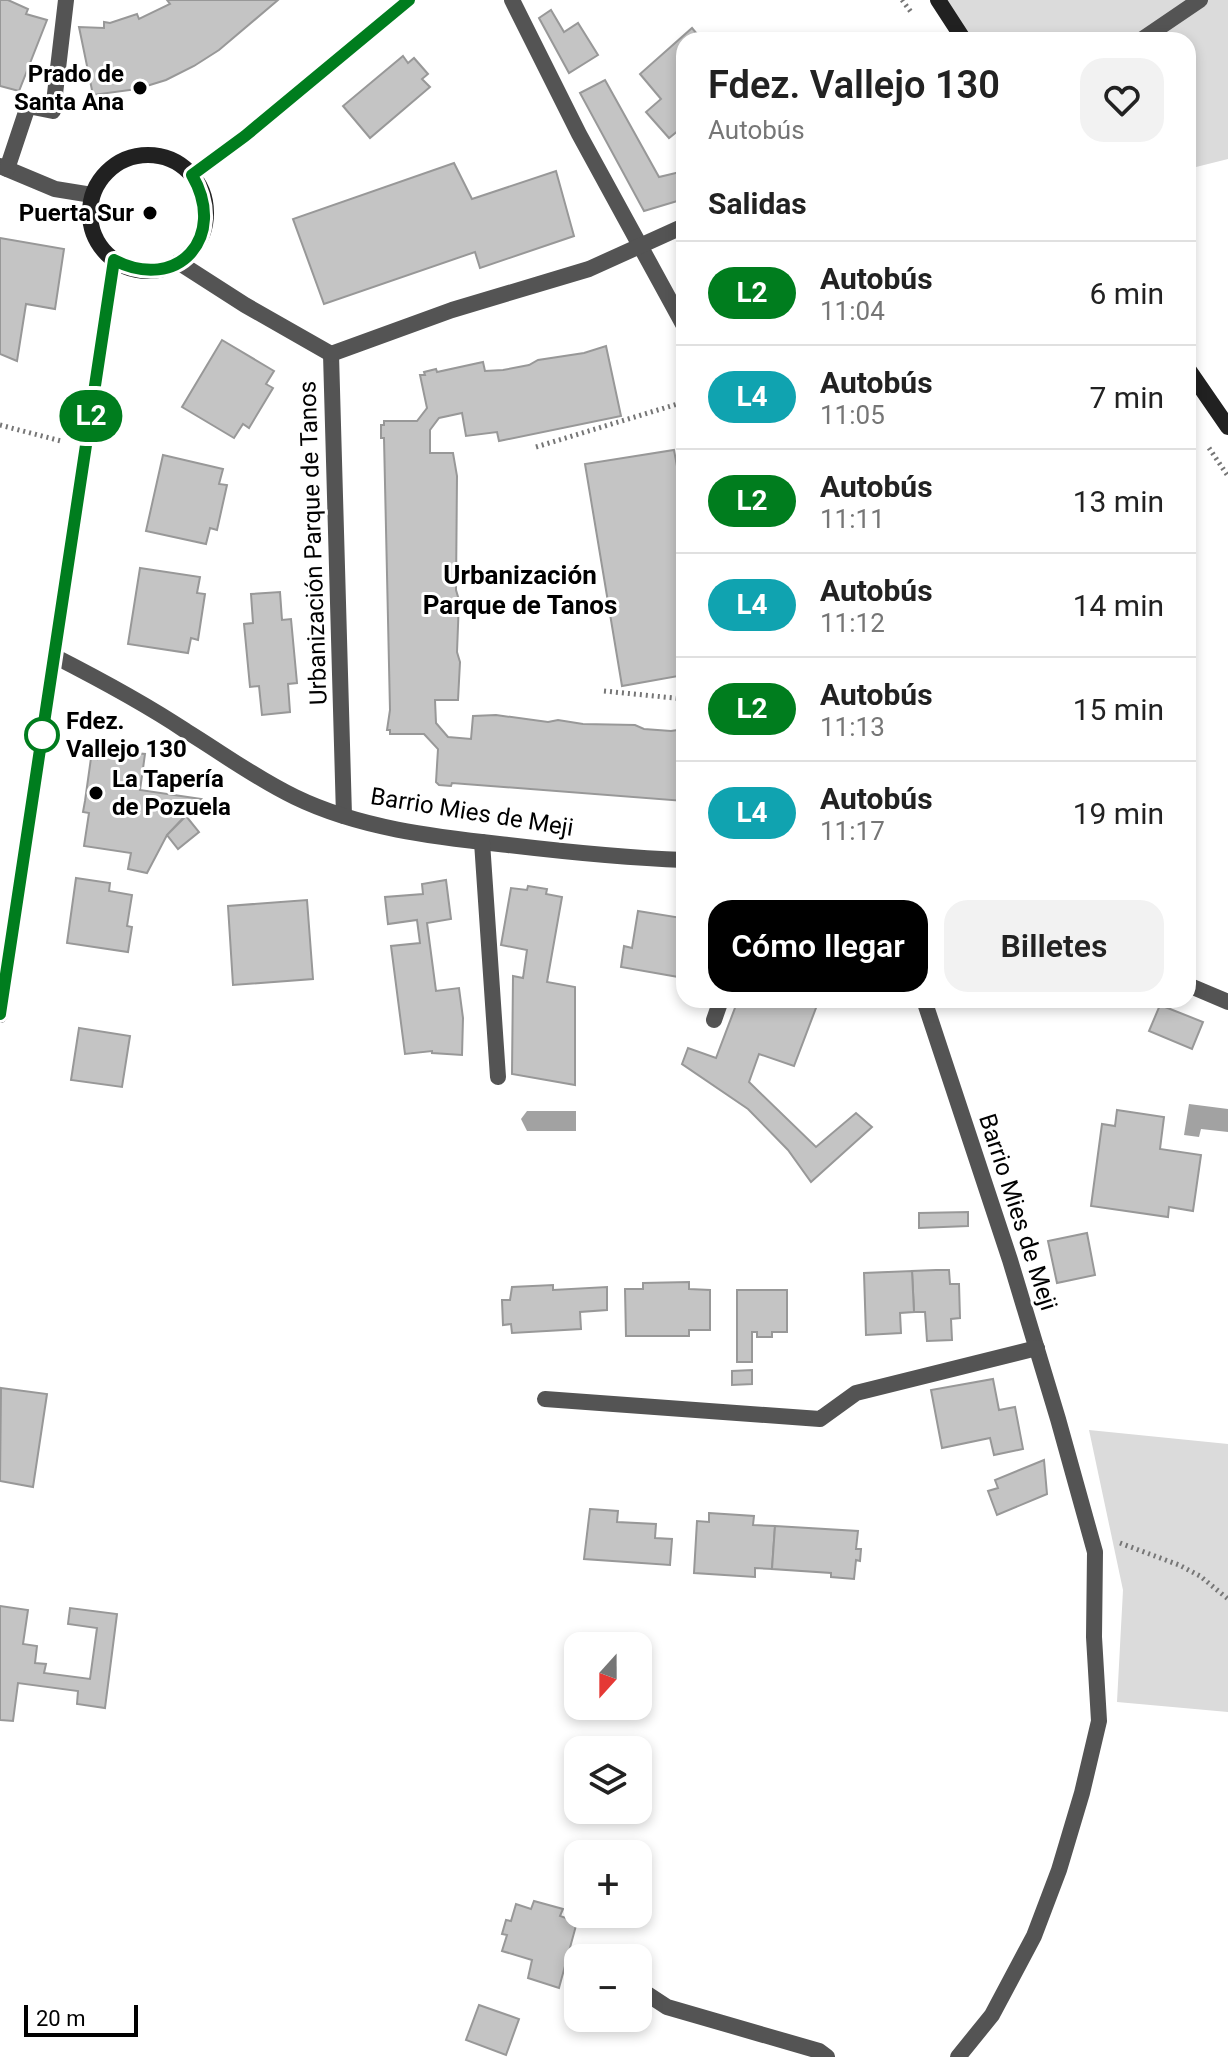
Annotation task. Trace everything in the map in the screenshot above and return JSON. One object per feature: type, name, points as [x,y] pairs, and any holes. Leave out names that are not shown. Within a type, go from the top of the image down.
[{"type":"street","points":[[66,0],[53,111],[28,106],[3,168],[55,189],[92,195]]},
{"type":"street","points":[[192,175],[245,136],[409,0]]},
{"type":"street","points":[[512,0],[579,134],[676,311]]},
{"type":"street","points":[[938,0],[959,32]]},
{"type":"street","points":[[1153,32],[1200,0]]},
{"type":"street","points":[[145,154],[163,156],[179,163],[192,175],[202,193],[206,213],[203,232],[193,250],[178,262],[162,269],[145,271],[129,267],[114,260],[95,238],[90,210],[92,195],[112,167],[128,158],[145,154]]},
{"type":"street","name":"Urbanización Parque de Tanos","points":[[344,816],[331,354],[452,310],[589,269],[676,230]]},
{"type":"street","points":[[0,1015],[114,260]]},
{"type":"street","points":[[178,262],[331,354]]},
{"type":"street","points":[[1196,381],[1228,427]]},
{"type":"street","name":"Barrio Mies de Meji","points":[[54,656],[147,706],[260,779],[297,798],[344,816],[425,834],[482,842],[596,855],[676,860]]},
{"type":"street","points":[[482,842],[498,1077]]},
{"type":"street","points":[[1196,988],[1228,1002]]},
{"type":"street","points":[[714,1020],[718,1008]]},
{"type":"street","name":"Barrio Mies de Meji","points":[[927,1008],[1037,1348],[1095,1552],[1094,1637],[1099,1721],[1082,1793],[1059,1870],[1034,1936],[992,2015],[958,2057]]},
{"type":"street","name":"Barrio Mies de Meji","points":[[545,1399],[820,1419],[856,1393],[1037,1348]]},
{"type":"street","points":[[652,1997],[667,2007],[819,2051],[827,2057]]},
{"type":"path","points":[[536,447],[676,404]]},
{"type":"path","points":[[0,425],[86,447]]},
{"type":"path","points":[[604,691],[676,698]]},
{"type":"path","points":[[1089,1532],[1179,1565],[1200,1576],[1226,1597]]},
{"type":"shaded area","points":[[938,0],[1228,0],[1228,159],[1196,167],[1196,32],[959,32]]},
{"type":"shaded area","points":[[1189,1104],[1228,1109],[1228,1132],[1201,1129],[1199,1137],[1184,1135]]},
{"type":"shaded area","points":[[527,1111],[576,1111],[576,1131],[527,1131],[521,1119]]},
{"type":"shaded area","points":[[1089,1430],[1228,1444],[1228,1712],[1117,1702],[1123,1590]]},
{"type":"building","points":[[0,0],[8,0],[28,9],[26,14],[47,20],[19,91],[0,86]]},
{"type":"building","points":[[167,0],[278,0],[219,50],[194,66],[166,80],[137,89],[93,95],[79,27],[104,28],[104,22],[137,14],[139,19],[170,4]]},
{"type":"building","points":[[551,10],[564,32],[578,23],[598,55],[569,73],[539,18]]},
{"type":"building","points":[[676,42],[676,132],[669,138],[646,112],[661,99],[640,74]]},
{"type":"building","points":[[403,56],[408,63],[414,58],[428,74],[422,79],[430,87],[370,138],[343,106]]},
{"type":"building","points":[[605,80],[659,177],[676,173],[676,201],[644,211],[580,93]]},
{"type":"building","points":[[454,163],[472,199],[556,171],[574,236],[480,268],[475,252],[324,304],[293,219]]},
{"type":"building","points":[[0,238],[64,249],[55,309],[26,304],[17,361],[0,354]]},
{"type":"building","points":[[222,340],[274,371],[266,384],[273,388],[249,428],[243,424],[234,438],[182,407]]},
{"type":"building","points":[[606,346],[621,416],[499,441],[497,432],[466,436],[462,413],[439,418],[430,430],[430,453],[453,453],[457,476],[458,700],[435,700],[436,723],[448,737],[471,739],[473,716],[496,715],[548,722],[558,720],[676,730],[676,800],[452,783],[451,786],[439,785],[436,782],[438,749],[424,734],[390,734],[387,730],[390,710],[384,438],[381,438],[381,425],[384,421],[417,421],[427,408],[420,375],[425,375],[424,372],[483,362],[485,371],[503,370],[538,360],[584,353]]},
{"type":"building","points":[[674,450],[676,676],[622,686],[585,464]]},
{"type":"building","points":[[163,455],[223,469],[219,484],[227,485],[217,530],[210,528],[206,544],[146,531]]},
{"type":"building","points":[[140,568],[200,577],[197,593],[205,594],[198,640],[191,638],[188,653],[128,644]]},
{"type":"building","points":[[280,592],[282,620],[291,619],[297,683],[288,684],[290,712],[262,715],[259,686],[250,687],[244,624],[253,623],[251,594]]},
{"type":"building","points":[[99,743],[125,747],[124,752],[145,754],[140,790],[201,799],[167,835],[147,873],[128,869],[131,853],[84,846],[89,813],[83,812],[91,758],[97,759]]},
{"type":"building","points":[[186,816],[199,832],[178,849],[167,835]]},
{"type":"building","points":[[76,878],[110,883],[109,891],[132,895],[127,926],[132,927],[128,952],[67,943]]},
{"type":"building","points":[[446,880],[451,919],[427,923],[436,991],[459,988],[463,1018],[462,1055],[432,1051],[405,1054],[391,946],[420,943],[417,920],[388,924],[385,897],[423,894],[422,884]]},
{"type":"building","points":[[528,886],[547,889],[546,894],[562,897],[547,982],[575,987],[575,1085],[512,1074],[513,976],[523,978],[527,950],[501,945],[511,888],[527,890]]},
{"type":"building","points":[[307,900],[313,979],[233,985],[228,906]]},
{"type":"building","points":[[638,911],[676,917],[676,977],[621,967],[624,946],[632,948]]},
{"type":"building","points":[[735,1008],[816,1008],[794,1066],[759,1054],[749,1082],[816,1147],[856,1113],[872,1127],[811,1182],[788,1150],[748,1109],[682,1064],[688,1048],[716,1058]]},
{"type":"building","points":[[1159,1008],[1168,1008],[1203,1022],[1192,1049],[1149,1031]]},
{"type":"building","points":[[79,1028],[130,1036],[122,1087],[71,1080]]},
{"type":"building","points":[[1117,1110],[1164,1117],[1160,1149],[1201,1155],[1193,1211],[1169,1207],[1168,1217],[1091,1206],[1102,1124],[1115,1126]]},
{"type":"building","points":[[968,1212],[968,1226],[919,1228],[919,1213]]},
{"type":"building","points":[[1087,1233],[1095,1275],[1057,1283],[1048,1241]]},
{"type":"building","points":[[949,1270],[950,1284],[959,1284],[960,1318],[951,1319],[952,1340],[927,1341],[925,1312],[914,1312],[912,1271]]},
{"type":"building","points":[[912,1271],[914,1312],[900,1313],[901,1333],[866,1335],[864,1273]]},
{"type":"building","points":[[689,1282],[689,1289],[710,1290],[710,1330],[689,1330],[689,1336],[626,1336],[625,1289],[643,1289],[643,1283]]},
{"type":"building","points":[[553,1285],[553,1290],[607,1287],[607,1310],[580,1312],[581,1329],[512,1333],[511,1324],[503,1325],[502,1300],[510,1300],[512,1287]]},
{"type":"building","points":[[737,1290],[787,1290],[787,1332],[772,1332],[772,1337],[757,1337],[757,1332],[752,1332],[752,1362],[737,1362]]},
{"type":"building","points":[[752,1370],[752,1384],[732,1385],[732,1371]]},
{"type":"building","points":[[993,1379],[999,1410],[1015,1407],[1023,1449],[994,1455],[990,1438],[942,1448],[931,1390]]},
{"type":"building","points":[[1,1388],[47,1394],[33,1487],[0,1481]]},
{"type":"building","points":[[1044,1460],[1047,1494],[997,1515],[988,1491],[998,1488],[995,1480]]},
{"type":"building","points":[[590,1509],[618,1511],[617,1522],[656,1524],[655,1538],[672,1539],[670,1565],[584,1559]]},
{"type":"building","points":[[709,1513],[754,1516],[753,1525],[775,1526],[772,1569],[755,1568],[755,1577],[694,1573],[697,1521],[709,1522]]},
{"type":"building","points":[[775,1526],[858,1531],[856,1549],[861,1549],[860,1561],[856,1560],[854,1579],[831,1577],[831,1573],[772,1569]]},
{"type":"building","points":[[0,1606],[28,1610],[23,1644],[37,1646],[35,1663],[46,1664],[44,1673],[90,1679],[97,1628],[68,1624],[70,1608],[117,1614],[105,1708],[77,1704],[78,1691],[18,1683],[13,1721],[0,1720]]},
{"type":"building","points":[[534,1901],[563,1909],[560,1916],[564,1917],[564,1928],[575,1928],[571,1944],[564,1944],[564,1970],[559,1988],[528,1978],[532,1960],[502,1951],[507,1935],[502,1934],[506,1920],[511,1921],[516,1904],[531,1909]]},
{"type":"building","points":[[479,2005],[519,2019],[506,2055],[466,2040]]},
{"type":"bus line","name":"L2","points":[[0,1014],[114,260],[145,271],[162,269],[193,250],[203,232],[206,213],[202,193],[192,175],[245,136],[409,0]]},
{"type":"place","name":"Prado de Santa Ana","points":[[140,88]]},
{"type":"place","name":"Puerta Sur","points":[[150,213]]},
{"type":"place","name":"Fdez. Vallejo 130","points":[[42,735]]},
{"type":"place","name":"La Tapería de Pozuela","points":[[96,793]]},
{"type":"district","name":"Urbanización Parque de Tanos","points":[[520,590]]}]
